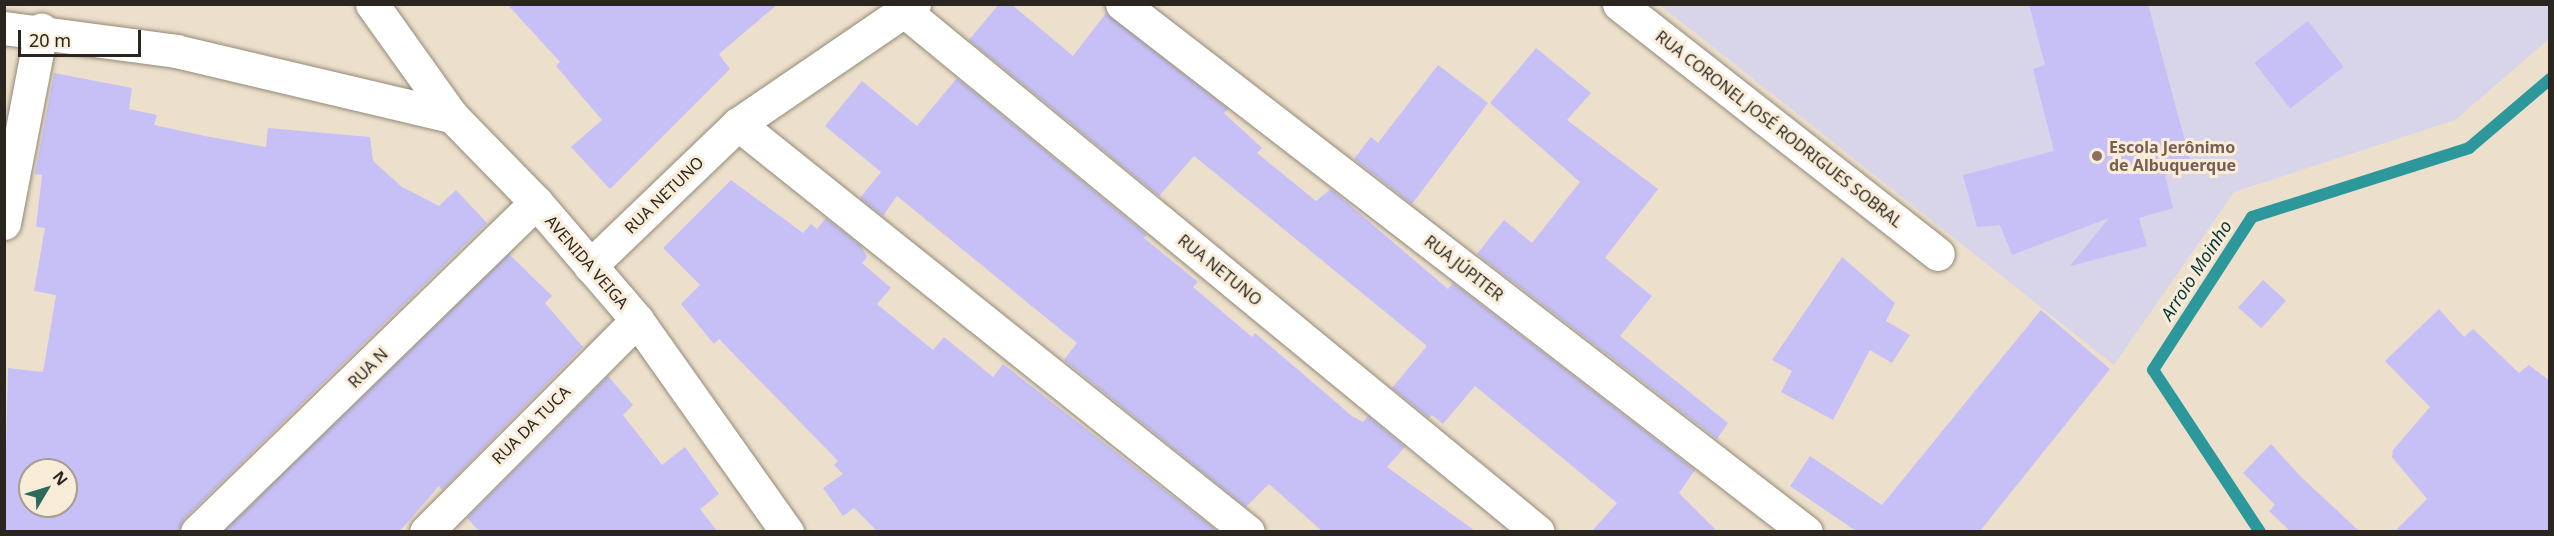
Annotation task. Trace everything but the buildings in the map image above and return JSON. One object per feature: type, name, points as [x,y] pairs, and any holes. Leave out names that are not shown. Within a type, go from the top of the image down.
[{"type":"street","name":"AVENIDA VEIGA","points":[[372,4],[452,116],[536,202],[637,320],[787,531]]},
{"type":"street","name":"RUA JÚPITER","points":[[1122,4],[1806,531]]},
{"type":"street","name":"RUA CORONEL JOSÉ RODRIGUES SOBRAL","points":[[1619,4],[1938,254]]},
{"type":"street","name":"RUA NETUNO","points":[[590,266],[738,123],[908,7],[1538,531]]},
{"type":"street","points":[[4,28],[41,30],[176,51],[452,116]]},
{"type":"street","points":[[4,222],[41,30]]},
{"type":"street","points":[[738,123],[1248,531]]},
{"type":"street","name":"RUA N","points":[[197,531],[536,202]]},
{"type":"street","name":"RUA DA TUCA","points":[[426,531],[637,320]]},
{"type":"shaded area","name":"Escola Jerônimo de Albuquerque","points":[[2549,4],[2550,38],[2455,120],[2234,192],[2114,365],[1660,5]]},
{"type":"waterway","name":"Arroio Moinho","points":[[2260,532],[2153,370],[2252,217],[2469,148],[2550,79]]},
{"type":"place","name":"Escola Jerônimo de Albuquerque","points":[[2097,156]]}]
